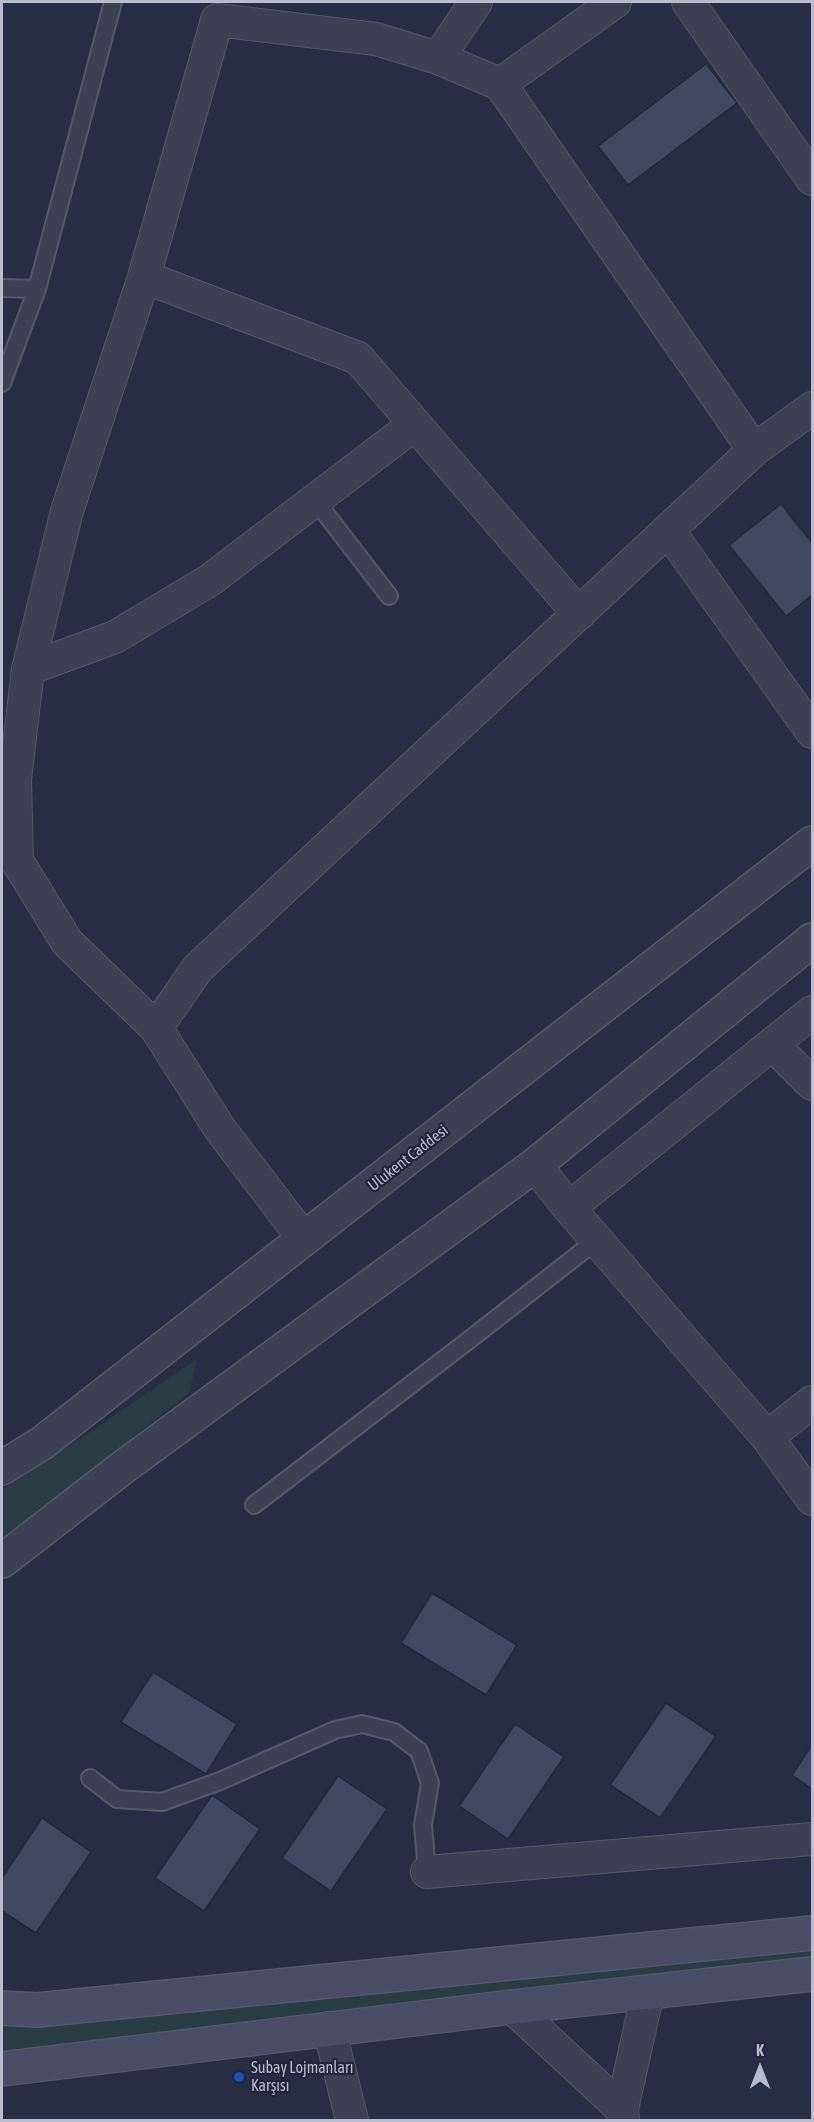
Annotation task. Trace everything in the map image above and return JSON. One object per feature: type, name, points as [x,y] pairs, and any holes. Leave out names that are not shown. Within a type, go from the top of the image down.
[{"type":"main road","points":[[2,2008],[37,2010],[813,1933]]},
{"type":"main road","points":[[2,2069],[329,2028],[813,1974]]},
{"type":"street","points":[[438,58],[476,2]]},
{"type":"street","points":[[500,84],[615,2]]},
{"type":"street","points":[[688,2],[813,179]]},
{"type":"street","points":[[304,1239],[220,1129],[156,1028],[67,942],[17,861],[15,780],[28,669],[67,511],[144,277],[224,11],[376,39],[438,58],[500,84],[754,450]]},
{"type":"street","points":[[144,277],[358,358],[579,614]]},
{"type":"street","points":[[156,1028],[198,968],[754,450],[813,408]]},
{"type":"street","points":[[28,669],[115,638],[210,580],[415,424]]},
{"type":"street","points":[[668,530],[813,732]]},
{"type":"street","name":"Ulukent Caddesi","points":[[2,1468],[42,1443],[813,843]]},
{"type":"street","points":[[2,1561],[122,1468],[535,1165],[813,940]]},
{"type":"street","points":[[569,1208],[813,1012]]},
{"type":"street","points":[[773,1045],[813,1084]]},
{"type":"street","points":[[535,1165],[569,1208],[767,1437],[813,1499]]},
{"type":"street","points":[[767,1437],[813,1402]]},
{"type":"street","points":[[428,1872],[813,1839]]},
{"type":"street","points":[[622,2115],[648,1992]]},
{"type":"street","points":[[512,2007],[622,2115]]},
{"type":"street","points":[[329,2028],[352,2121]]},
{"type":"lane","points":[[2,383],[37,289],[112,2]]},
{"type":"lane","points":[[2,288],[37,289]]},
{"type":"lane","points":[[315,501],[389,596]]},
{"type":"lane","points":[[254,1504],[597,1240]]},
{"type":"lane","points":[[90,1778],[117,1799],[162,1802],[220,1781],[335,1730],[363,1724],[394,1732],[419,1751],[430,1783],[423,1825],[428,1872]]},
{"type":"shaded area","points":[[197,1359],[189,1393],[2,1541],[2,1489],[31,1472]]},
{"type":"shaded area","points":[[812,1940],[812,1958],[2,2057],[2,2021]]},
{"type":"building","points":[[706,64],[737,103],[628,185],[598,146]]},
{"type":"building","points":[[781,504],[812,543],[812,595],[786,616],[729,545]]},
{"type":"building","points":[[432,1593],[517,1645],[486,1695],[401,1643]]},
{"type":"building","points":[[153,1672],[237,1724],[206,1774],[121,1722]]},
{"type":"building","points":[[666,1703],[716,1736],[660,1818],[610,1785]]},
{"type":"building","points":[[515,1724],[564,1757],[508,1839],[459,1806]]},
{"type":"building","points":[[812,1745],[812,1789],[792,1775]]},
{"type":"building","points":[[338,1776],[387,1809],[331,1891],[282,1858]]},
{"type":"building","points":[[212,1795],[260,1829],[204,1911],[155,1878]]},
{"type":"building","points":[[42,1818],[91,1852],[36,1933],[2,1911],[2,1878]]},
{"type":"place","name":"Subay Lojmanları Karşısı","points":[[239,2077]]}]
